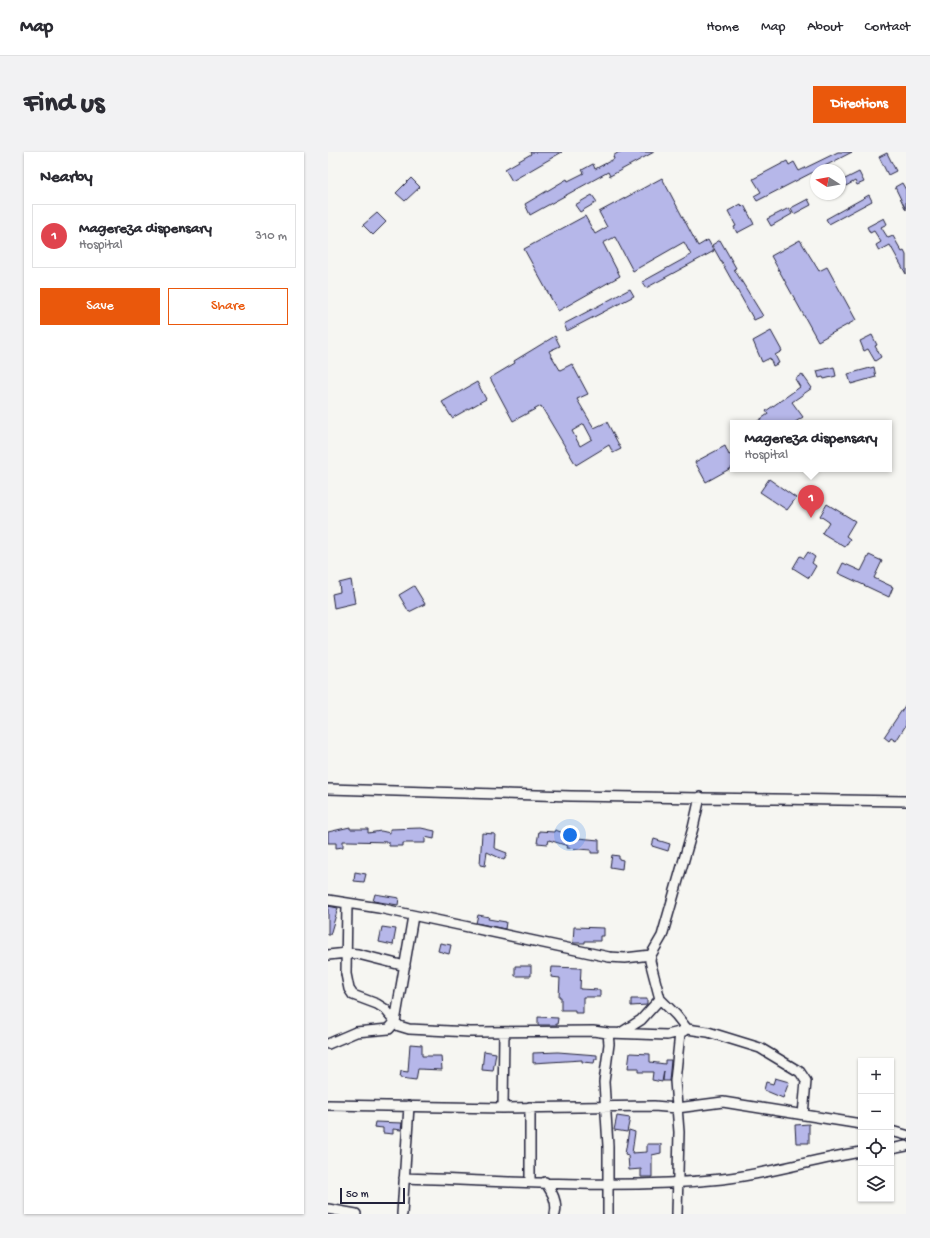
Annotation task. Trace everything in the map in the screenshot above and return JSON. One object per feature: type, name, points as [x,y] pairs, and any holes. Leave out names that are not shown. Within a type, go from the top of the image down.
[{"type":"street","points":[[328,789],[571,796],[906,801]]},
{"type":"street","points":[[677,1214],[679,1132],[675,1082],[683,1031],[676,1014],[660,999],[650,962],[651,955],[662,936],[693,828],[700,797]]},
{"type":"street","points":[[328,900],[379,908],[609,957],[625,958],[651,955]]},
{"type":"street","points":[[348,903],[346,974],[349,990],[353,995],[377,1004],[385,1009],[395,1022],[409,1029],[504,1032],[622,1032],[667,1035],[683,1031],[708,1032],[760,1048],[800,1072],[806,1081],[804,1115]]},
{"type":"street","points":[[328,1044],[356,1032],[388,1029],[395,1022],[413,916]]},
{"type":"street","points":[[328,955],[347,953],[405,966]]},
{"type":"street","points":[[622,1032],[640,1020],[660,999]]},
{"type":"street","points":[[503,1108],[504,1032]]},
{"type":"street","points":[[608,1033],[609,1044],[606,1053],[604,1082],[607,1106],[608,1214]]},
{"type":"street","points":[[328,1105],[503,1108],[654,1106],[677,1108],[723,1102],[858,1124]]},
{"type":"street","points":[[402,1214],[409,1106]]},
{"type":"street","points":[[530,1107],[530,1182]]},
{"type":"street","points":[[894,1132],[906,1135]]},
{"type":"street","points":[[894,1148],[906,1146]]},
{"type":"street","points":[[404,1178],[608,1184],[678,1182],[738,1177],[798,1166],[822,1159],[858,1153]]},
{"type":"street","points":[[545,1182],[557,1207],[555,1214]]},
{"type":"street","points":[[328,1209],[356,1214]]},
{"type":"building","points":[[530,152],[562,152],[512,181],[505,169],[531,154]]},
{"type":"building","points":[[619,152],[654,152],[610,176],[608,172],[530,215],[525,204],[567,179],[568,181],[584,173],[582,170],[593,164],[595,169],[614,159],[613,156]]},
{"type":"building","points":[[838,152],[852,152],[829,164],[813,164]]},
{"type":"building","points":[[887,153],[896,171],[888,175],[879,157]]},
{"type":"building","points":[[787,161],[789,165],[794,162],[799,171],[810,166],[810,174],[757,201],[754,196],[761,192],[753,179]]},
{"type":"building","points":[[859,172],[864,182],[857,185],[855,181],[846,186],[846,178]]},
{"type":"building","points":[[411,178],[420,187],[405,201],[396,193]]},
{"type":"building","points":[[662,178],[698,246],[708,240],[714,251],[646,288],[642,282],[691,255],[684,242],[633,271],[615,237],[603,243],[620,276],[558,311],[524,249],[585,216],[595,234],[607,227],[599,212]]},
{"type":"building","points":[[902,183],[906,190],[906,210],[895,187]]},
{"type":"building","points":[[592,195],[597,202],[580,212],[575,205]]},
{"type":"building","points":[[869,195],[872,201],[829,224],[826,219]]},
{"type":"building","points":[[808,199],[811,205],[794,214],[791,208]]},
{"type":"building","points":[[741,204],[742,207],[744,205],[754,224],[737,233],[734,227],[736,226],[728,211]]},
{"type":"building","points":[[789,208],[792,214],[771,226],[767,219]]},
{"type":"building","points":[[377,213],[386,222],[373,235],[363,225]]},
{"type":"building","points":[[884,218],[887,224],[881,227],[888,238],[893,236],[902,252],[904,251],[906,255],[906,274],[890,245],[879,251],[876,245],[881,242],[874,231],[870,233],[867,227]]},
{"type":"building","points":[[720,240],[736,268],[734,269],[763,316],[754,320],[712,245]]},
{"type":"building","points":[[800,240],[819,271],[827,267],[856,320],[818,341],[771,256]]},
{"type":"building","points":[[630,289],[634,296],[567,331],[564,324]]},
{"type":"building","points":[[771,331],[782,351],[775,355],[779,363],[773,366],[770,358],[762,362],[753,341]]},
{"type":"building","points":[[872,335],[877,345],[875,346],[881,357],[875,361],[868,349],[864,351],[860,341]]},
{"type":"building","points":[[555,336],[560,346],[549,351],[551,355],[560,370],[572,364],[588,394],[577,399],[578,401],[594,428],[607,422],[621,449],[613,453],[609,445],[576,465],[541,406],[513,421],[490,378],[515,363],[514,361]],"holes":[[[584,424],[592,439],[580,446],[572,431]]]},
{"type":"building","points":[[834,367],[836,376],[824,379],[823,377],[819,378],[817,371]]},
{"type":"building","points":[[874,367],[876,377],[851,384],[848,374]]},
{"type":"building","points":[[802,374],[812,388],[792,402],[803,417],[798,420],[759,420],[768,414],[766,411],[800,387],[795,379]]},
{"type":"building","points":[[477,382],[486,399],[452,418],[442,402]]},
{"type":"building","points":[[725,446],[730,454],[730,469],[706,482],[695,462]]},
{"type":"building","points":[[769,479],[796,498],[787,510],[760,492]]},
{"type":"building","points":[[827,504],[855,521],[846,536],[850,539],[845,547],[822,533],[829,522],[820,516]]},
{"type":"building","points":[[808,552],[815,557],[812,563],[816,566],[809,578],[793,568],[800,556],[804,558]]},
{"type":"building","points":[[869,555],[882,561],[874,578],[893,587],[889,597],[838,573],[843,563],[861,571]]},
{"type":"building","points":[[351,580],[355,603],[334,608],[332,594],[340,592],[339,583]]},
{"type":"building","points":[[414,586],[425,604],[409,612],[399,595]]},
{"type":"building","points":[[906,704],[906,725],[896,741],[891,738],[889,741],[884,737]]},
{"type":"building","points":[[350,827],[350,829],[368,829],[368,833],[381,831],[390,833],[390,829],[421,828],[435,831],[434,839],[425,837],[425,843],[403,843],[403,846],[389,846],[389,842],[343,841],[343,847],[336,848],[336,843],[328,843],[328,832]]},
{"type":"building","points":[[555,830],[567,834],[567,837],[599,840],[599,853],[591,853],[591,850],[567,848],[568,846],[549,840],[548,844],[537,843],[539,831],[554,832]]},
{"type":"building","points":[[482,833],[495,834],[494,848],[507,853],[504,860],[487,852],[485,866],[480,865]]},
{"type":"building","points":[[654,839],[670,844],[668,851],[652,846]]},
{"type":"building","points":[[612,855],[619,856],[619,859],[623,860],[622,869],[610,867]]},
{"type":"building","points":[[355,872],[366,874],[364,882],[354,881]]},
{"type":"building","points":[[375,894],[399,898],[398,905],[373,901]]},
{"type":"building","points":[[328,906],[338,908],[330,935],[328,935]]},
{"type":"building","points":[[478,915],[489,917],[488,919],[506,922],[505,929],[476,923]]},
{"type":"building","points":[[382,927],[396,929],[393,945],[379,942]]},
{"type":"building","points":[[574,927],[604,928],[604,936],[600,936],[600,941],[573,943]]},
{"type":"building","points":[[440,943],[451,945],[449,954],[438,951]]},
{"type":"building","points":[[515,966],[531,966],[531,976],[515,976]]},
{"type":"building","points":[[552,967],[581,968],[580,989],[600,990],[600,997],[583,997],[583,1013],[575,1013],[575,1010],[561,1010],[561,997],[559,997],[560,978],[551,977]]},
{"type":"building","points":[[631,999],[647,999],[647,1005],[631,1006]]},
{"type":"building","points":[[538,1017],[558,1018],[557,1025],[538,1025]]},
{"type":"building","points":[[410,1044],[422,1045],[422,1056],[441,1056],[442,1070],[418,1069],[416,1080],[400,1078],[401,1071],[408,1072]]},
{"type":"building","points":[[484,1051],[496,1053],[493,1071],[482,1070]]},
{"type":"building","points":[[558,1052],[597,1055],[597,1059],[595,1059],[594,1063],[582,1062],[582,1060],[533,1063],[533,1053]]},
{"type":"building","points":[[630,1053],[650,1054],[650,1062],[665,1064],[665,1060],[671,1060],[669,1081],[663,1081],[664,1071],[662,1082],[652,1080],[653,1072],[638,1072],[638,1068],[628,1068]]},
{"type":"building","points":[[775,1078],[789,1082],[783,1098],[764,1090],[766,1082],[773,1084]]},
{"type":"building","points":[[617,1116],[630,1118],[627,1132],[614,1130]]},
{"type":"building","points":[[375,1122],[402,1123],[401,1130],[393,1129],[393,1134],[383,1133],[383,1128],[374,1127]]},
{"type":"building","points":[[809,1124],[809,1143],[796,1143],[795,1125]]},
{"type":"building","points":[[629,1130],[635,1132],[632,1153],[647,1152],[647,1144],[661,1144],[661,1153],[652,1155],[652,1177],[641,1177],[641,1169],[629,1170],[628,1155],[625,1154]]},
{"type":"place","name":"Magereza dispensary","points":[[811,518]]}]
